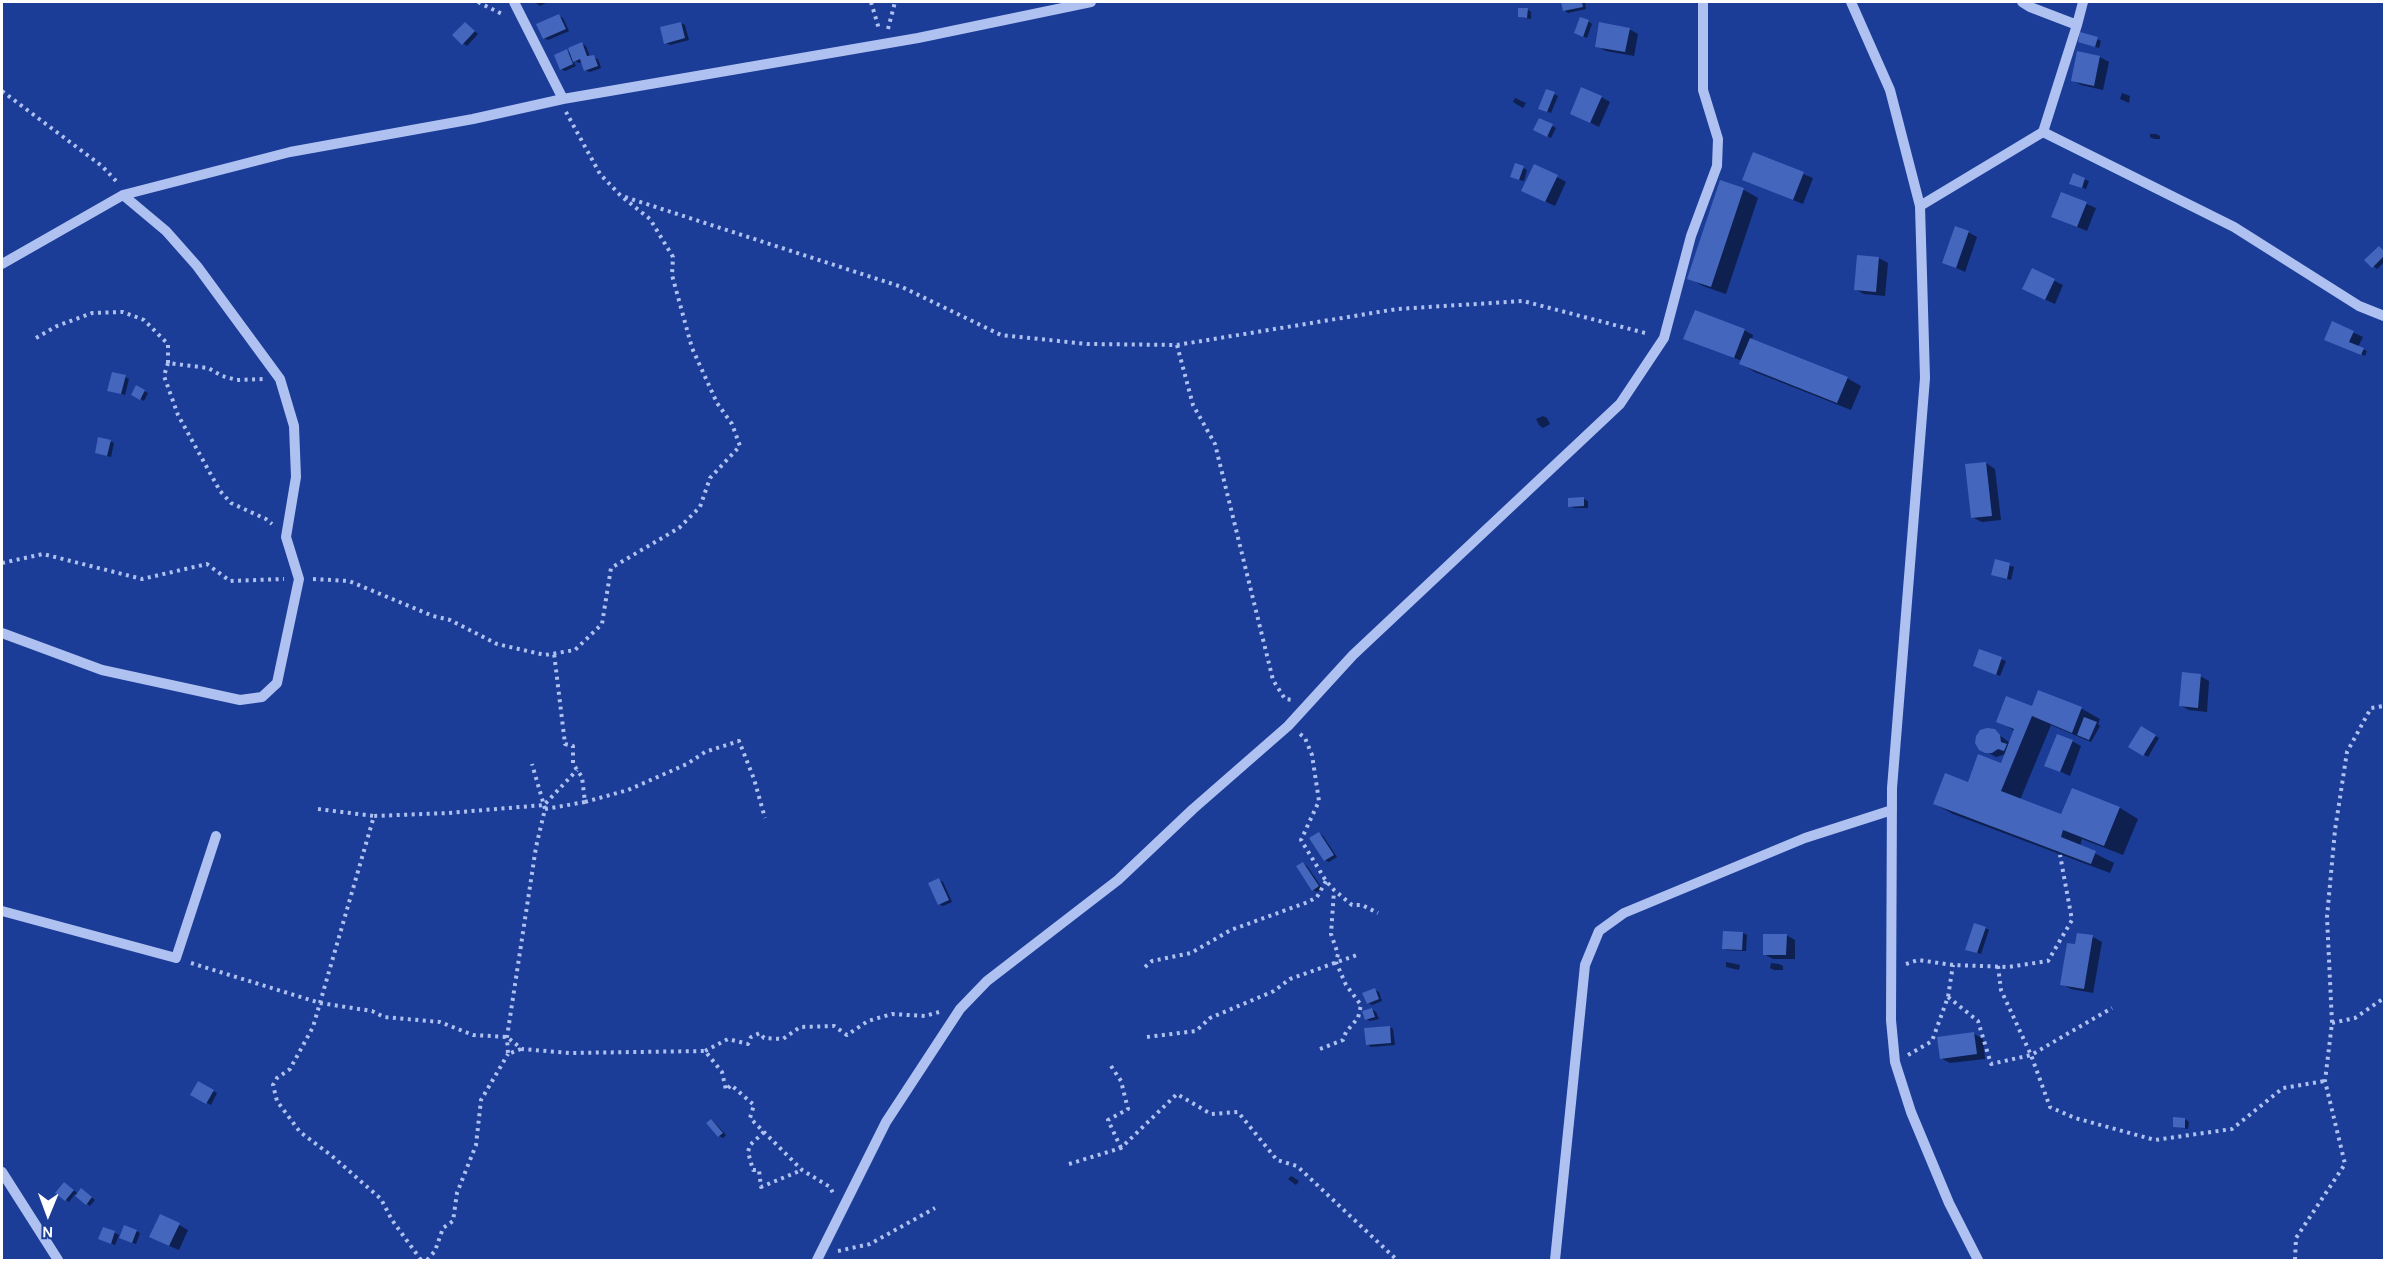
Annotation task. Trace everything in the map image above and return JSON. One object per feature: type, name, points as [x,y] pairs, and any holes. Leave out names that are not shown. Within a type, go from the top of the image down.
[{"type":"street","points":[[514,2],[563,99]]},
{"type":"street","points":[[2,264],[126,194],[290,152],[472,119],[563,99],[884,44],[1091,2]]},
{"type":"street","points":[[820,1255],[886,1122],[960,1009],[987,981],[1118,880],[1193,808],[1288,726],[1353,655],[1620,404],[1664,338],[1691,236],[1717,166],[1718,139],[1702,90],[1703,2]]},
{"type":"street","points":[[1851,2],[1890,90],[1920,206],[1925,378],[1892,810],[1891,1020],[1895,1062],[1911,1112],[1949,1203],[1978,1260]]},
{"type":"street","points":[[2022,2],[2077,25]]},
{"type":"street","points":[[1920,206],[2043,132],[2083,2]]},
{"type":"street","points":[[2043,132],[2234,227],[2359,306],[2385,316]]},
{"type":"street","points":[[2,633],[102,670],[240,700],[262,697],[277,683],[299,579],[286,537],[296,477],[295,436],[280,378],[197,266],[166,231],[126,194]]},
{"type":"street","points":[[1555,1260],[1585,965],[1599,932],[1624,913],[1805,838],[1892,810]]},
{"type":"street","points":[[2,911],[176,958],[216,836]]},
{"type":"street","points":[[2,1172],[57,1260]]},
{"type":"path","points":[[871,2],[884,44]]},
{"type":"path","points":[[884,44],[895,2]]},
{"type":"path","points":[[2,92],[102,166],[126,194]]},
{"type":"path","points":[[2,563],[43,554],[142,579],[207,564],[230,581],[349,580],[433,616],[450,620],[497,644],[545,655],[575,650],[602,624],[611,568],[679,528],[700,507],[710,478],[740,446],[732,424],[717,403],[692,348],[672,275],[673,257],[650,219],[621,196],[600,174],[567,117],[563,99]]},
{"type":"path","points":[[621,196],[902,287],[1001,335],[1087,344],[1177,345],[1397,309],[1523,301],[1664,338]]},
{"type":"path","points":[[36,338],[57,326],[92,313],[123,312],[144,320],[168,344],[168,363],[164,376],[178,415],[220,490],[231,503],[266,519],[286,537]]},
{"type":"path","points":[[1177,345],[1193,405],[1215,444],[1274,680],[1285,699],[1308,703]]},
{"type":"path","points":[[168,363],[208,368],[222,376],[237,380],[280,378]]},
{"type":"path","points":[[554,653],[565,744],[573,746],[573,764],[582,777],[585,802]]},
{"type":"path","points":[[2295,1260],[2296,1238],[2345,1164],[2325,1081],[2332,1023],[2327,917],[2335,830],[2347,752],[2371,708],[2385,706]]},
{"type":"path","points":[[1288,726],[1305,738],[1312,755],[1319,801],[1301,840],[1334,890],[1352,904],[1362,905],[1378,913]]},
{"type":"path","points":[[318,809],[374,816],[545,807],[585,802],[628,790],[687,764],[705,752],[739,741],[754,779],[765,818]]},
{"type":"path","points":[[532,764],[545,807]]},
{"type":"path","points":[[427,1260],[435,1251],[443,1228],[453,1221],[456,1193],[476,1145],[481,1100],[508,1054],[507,1037],[536,847],[545,807],[577,770]]},
{"type":"path","points":[[374,816],[312,1027],[290,1069],[277,1078],[273,1085],[277,1101],[300,1131],[381,1199],[392,1220],[421,1260]]},
{"type":"path","points":[[1892,969],[1918,960],[1953,965],[2007,967],[2048,961],[2072,920],[2060,855]]},
{"type":"path","points":[[1145,967],[1152,961],[1191,953],[1231,930],[1308,902],[1317,897],[1326,881]]},
{"type":"path","points":[[1320,1049],[1343,1040],[1346,1032],[1358,1018],[1360,1005],[1346,985],[1336,962],[1338,954],[1330,934],[1334,890]]},
{"type":"path","points":[[1148,1037],[1196,1031],[1210,1018],[1274,991],[1290,979],[1357,955]]},
{"type":"path","points":[[176,958],[320,1003],[372,1011],[384,1017],[440,1022],[473,1035],[507,1037],[522,1049]]},
{"type":"path","points":[[1895,1062],[1932,1041],[1948,998],[1953,965]]},
{"type":"path","points":[[1998,966],[2001,990],[2031,1054],[2050,1107],[2074,1118],[2154,1140],[2232,1129],[2283,1088],[2325,1081]]},
{"type":"path","points":[[1948,998],[1978,1021],[1991,1064],[2031,1054],[2112,1008]]},
{"type":"path","points":[[2332,1023],[2355,1018],[2385,998]]},
{"type":"path","points":[[508,1054],[522,1049],[570,1053],[705,1051],[728,1039],[748,1044],[751,1037],[760,1033],[764,1038],[783,1039],[800,1027],[834,1026],[847,1035],[868,1021],[892,1014],[925,1016],[956,1007],[960,1009]]},
{"type":"path","points":[[705,1051],[722,1072],[726,1090],[731,1085],[754,1105],[750,1118],[802,1170],[830,1187],[840,1216]]},
{"type":"path","points":[[1111,1066],[1121,1082],[1128,1109],[1108,1119],[1121,1148]]},
{"type":"path","points":[[1069,1164],[1121,1148],[1177,1094],[1211,1114],[1238,1112],[1277,1160],[1297,1166],[1397,1260]]},
{"type":"path","points":[[764,1132],[750,1145],[748,1152],[753,1170],[759,1170],[761,1186],[802,1170]]},
{"type":"path","points":[[820,1255],[870,1244],[935,1208]]},
{"type":"building","points":[[1561,2],[1582,2],[1583,7],[1563,11]]},
{"type":"building","points":[[1518,8],[1528,8],[1527,18],[1518,17]]},
{"type":"building","points":[[559,14],[566,29],[543,39],[536,24]]},
{"type":"building","points":[[1580,17],[1589,20],[1583,37],[1574,33]]},
{"type":"building","points":[[465,22],[475,31],[462,45],[452,35]]},
{"type":"building","points":[[681,22],[685,38],[664,44],[660,27]]},
{"type":"building","points":[[1599,22],[1630,28],[1625,52],[1595,47]]},
{"type":"building","points":[[2080,32],[2098,37],[2095,47],[2078,42]]},
{"type":"building","points":[[582,42],[587,56],[594,55],[598,66],[584,71],[580,59],[573,62],[568,48]]},
{"type":"building","points":[[567,49],[573,64],[560,70],[554,55]]},
{"type":"building","points":[[2077,51],[2100,56],[2094,86],[2071,81]]},
{"type":"building","points":[[1581,87],[1602,96],[1590,123],[1570,114]]},
{"type":"building","points":[[1546,89],[1555,92],[1547,112],[1538,109]]},
{"type":"building","points":[[1539,118],[1553,124],[1547,137],[1533,130]]},
{"type":"building","points":[[1753,152],[1804,172],[1793,200],[1742,180]]},
{"type":"building","points":[[1515,163],[1524,166],[1519,180],[1510,177]]},
{"type":"building","points":[[1534,164],[1558,175],[1545,202],[1521,191]]},
{"type":"building","points":[[2073,173],[2085,178],[2082,188],[2069,184]]},
{"type":"building","points":[[1720,180],[1744,188],[1711,287],[1687,279]]},
{"type":"building","points":[[2061,192],[2087,202],[2077,227],[2051,217]]},
{"type":"building","points":[[1955,226],[1969,231],[1956,268],[1942,263]]},
{"type":"building","points":[[2379,246],[2384,251],[2384,256],[2372,268],[2364,260]]},
{"type":"building","points":[[1857,255],[1879,257],[1876,292],[1854,290]]},
{"type":"building","points":[[2032,268],[2055,279],[2045,300],[2022,289]]},
{"type":"building","points":[[1695,310],[1745,329],[1734,358],[1683,339]]},
{"type":"building","points":[[2332,321],[2354,331],[2349,342],[2364,348],[2361,355],[2324,340]]},
{"type":"building","points":[[1750,338],[1848,377],[1837,403],[1739,364]]},
{"type":"building","points":[[112,372],[126,375],[121,394],[107,391]]},
{"type":"building","points":[[136,385],[145,390],[140,400],[131,395]]},
{"type":"building","points":[[98,437],[111,440],[107,456],[95,453]]},
{"type":"building","points":[[1986,462],[1992,516],[1971,518],[1965,464]]},
{"type":"building","points":[[1584,497],[1584,506],[1568,507],[1568,498]]},
{"type":"building","points":[[1995,559],[2010,563],[2007,579],[1991,575]]},
{"type":"building","points":[[1979,649],[2002,657],[1996,675],[1973,666]]},
{"type":"building","points":[[2182,672],[2201,674],[2198,708],[2179,706]]},
{"type":"building","points":[[2038,690],[2082,707],[2072,733],[2032,716],[2001,791],[2061,814],[2072,788],[2120,807],[2104,846],[2063,830],[2061,837],[2096,851],[2091,864],[1933,804],[1945,773],[1968,782],[1978,754],[2001,763],[2014,729],[1996,722],[2006,696],[2032,706]]},
{"type":"building","points":[[2084,717],[2097,722],[2089,740],[2077,735]]},
{"type":"building","points":[[2141,726],[2156,735],[2143,756],[2128,747]]},
{"type":"building","points":[[1995,729],[2000,735],[2001,742],[2007,744],[2004,751],[1998,749],[1992,753],[1985,753],[1979,750],[1975,743],[1976,736],[1980,730]]},
{"type":"building","points":[[2057,734],[2073,740],[2060,772],[2044,766]]},
{"type":"building","points":[[1319,832],[1334,855],[1324,861],[1309,838]]},
{"type":"building","points":[[1303,862],[1319,886],[1312,891],[1296,866]]},
{"type":"building","points":[[939,878],[949,900],[938,905],[928,883]]},
{"type":"building","points":[[1974,923],[1986,927],[1977,953],[1965,950]]},
{"type":"building","points":[[1723,931],[1743,932],[1742,950],[1722,949]]},
{"type":"building","points":[[2077,933],[2093,935],[2084,989],[2060,985],[2067,943],[2075,944]]},
{"type":"building","points":[[1763,934],[1787,934],[1786,955],[1763,955]]},
{"type":"building","points":[[1375,988],[1379,999],[1367,1004],[1362,993]]},
{"type":"building","points":[[1372,1008],[1375,1017],[1365,1020],[1362,1011]]},
{"type":"building","points":[[1390,1026],[1391,1043],[1366,1045],[1364,1028]]},
{"type":"building","points":[[1974,1032],[1977,1054],[1940,1059],[1937,1037]]},
{"type":"building","points":[[198,1081],[214,1090],[206,1104],[190,1095]]},
{"type":"building","points":[[2173,1117],[2185,1118],[2185,1128],[2173,1127]]},
{"type":"building","points":[[711,1119],[723,1133],[718,1137],[706,1123]]},
{"type":"building","points":[[64,1182],[74,1190],[65,1201],[55,1193]]},
{"type":"building","points":[[81,1188],[92,1197],[86,1205],[75,1196]]},
{"type":"building","points":[[160,1214],[180,1223],[169,1246],[149,1237]]},
{"type":"building","points":[[124,1225],[137,1230],[132,1243],[119,1238]]},
{"type":"building","points":[[103,1227],[115,1231],[111,1244],[98,1239]]}]
